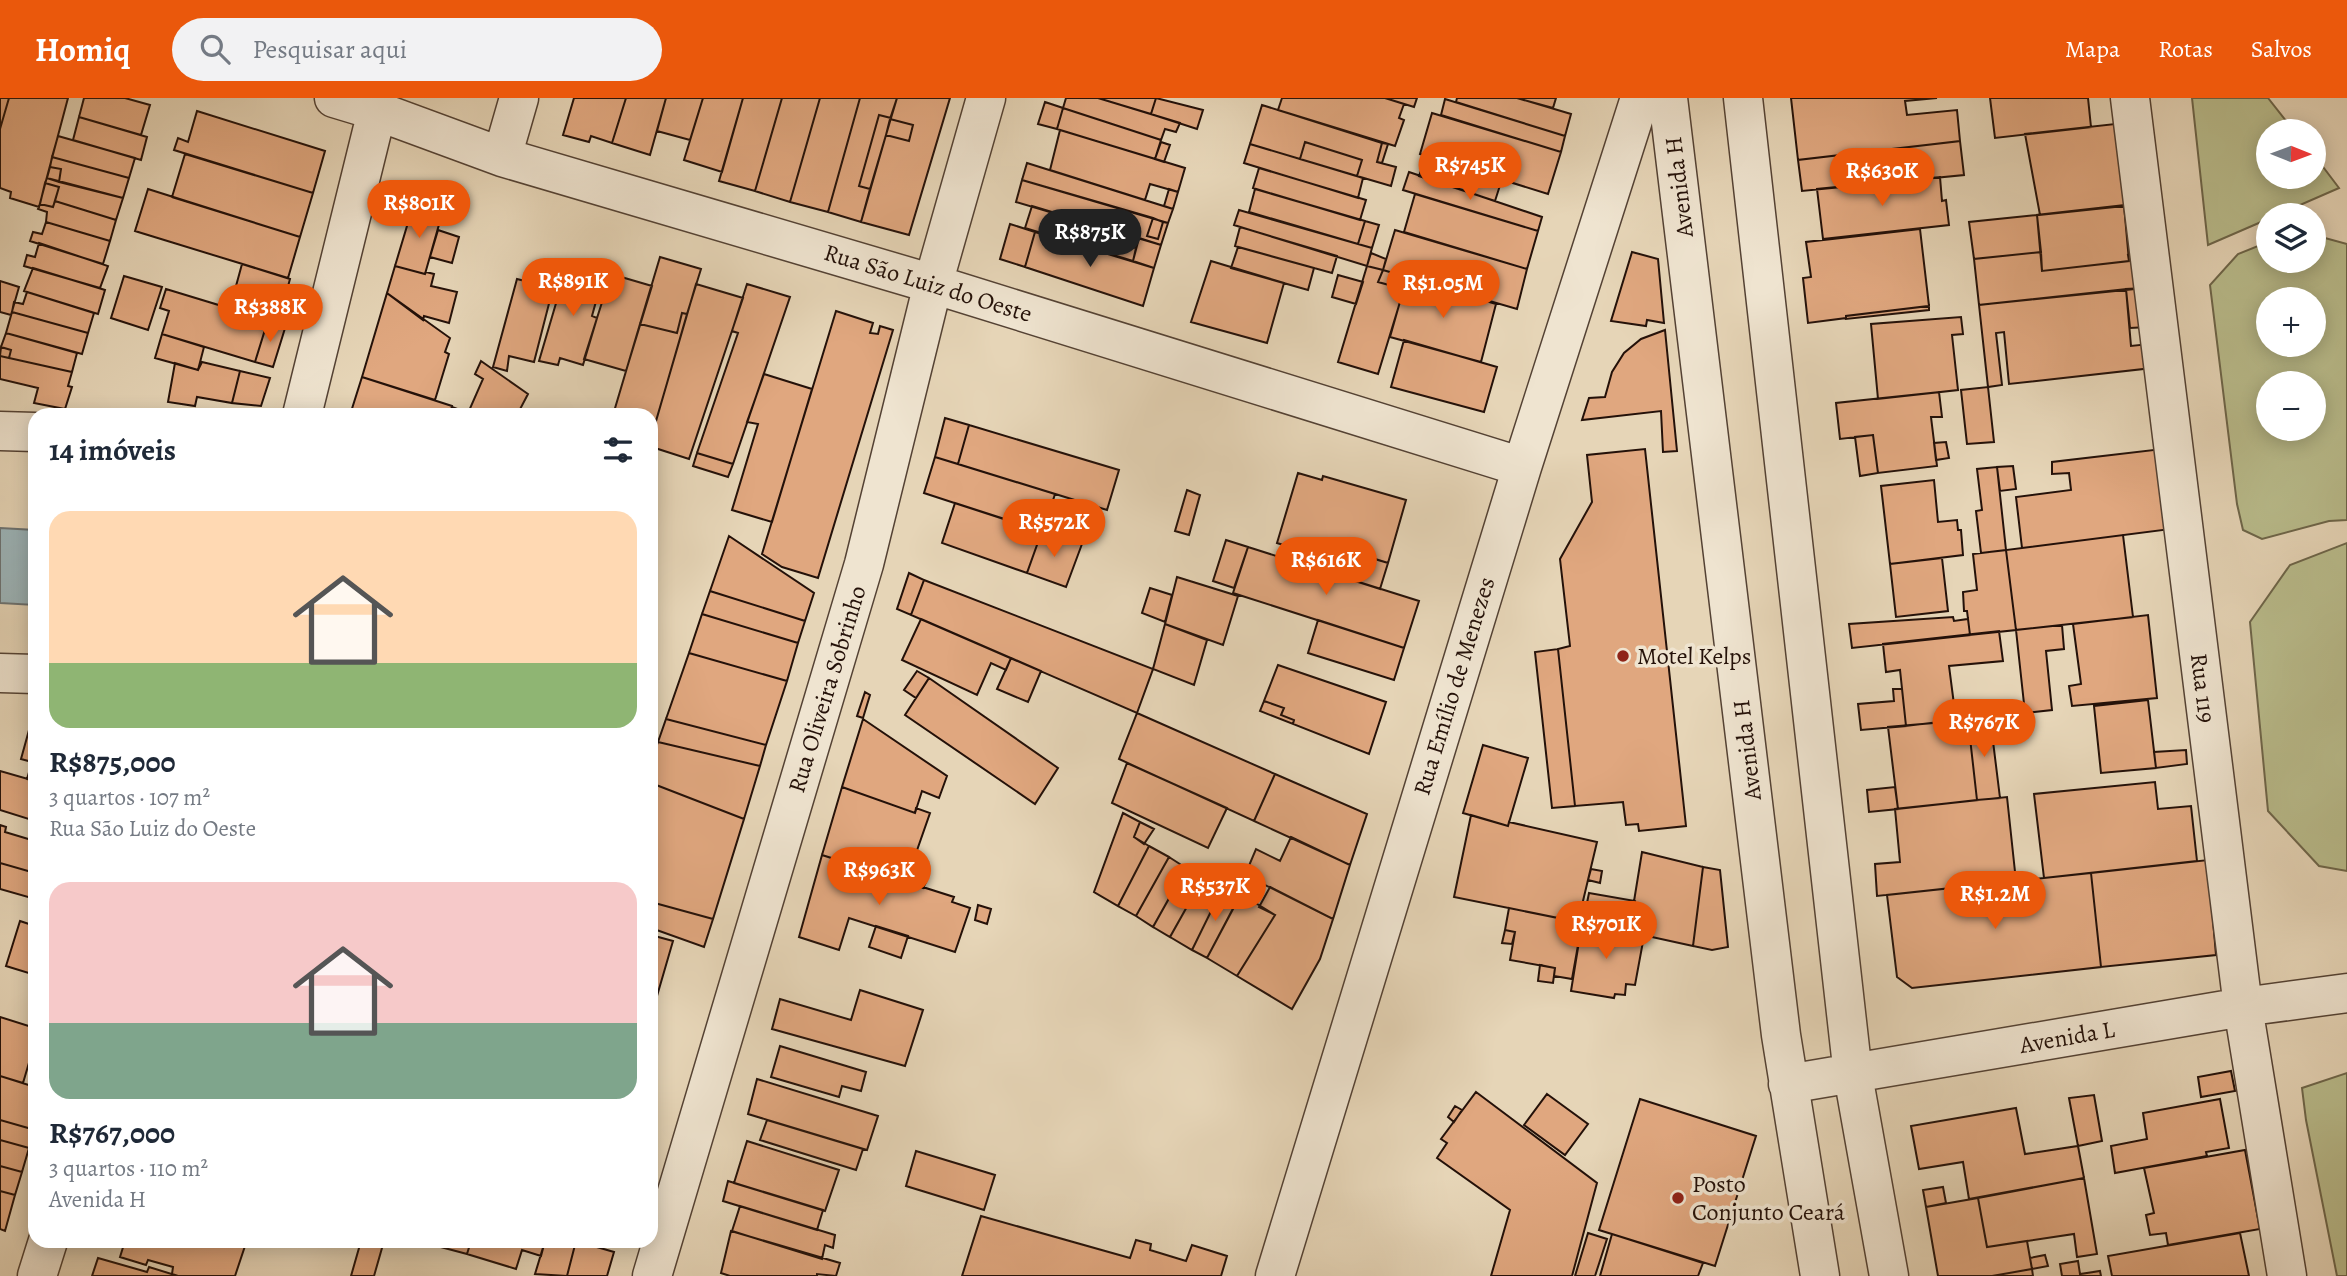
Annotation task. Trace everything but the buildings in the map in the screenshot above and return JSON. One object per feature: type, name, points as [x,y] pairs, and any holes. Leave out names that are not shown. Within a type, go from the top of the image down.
[{"type":"street","name":"Rua São Luiz do Oeste","points":[[334,98],[502,157],[933,284],[1522,467]]},
{"type":"street","points":[[502,157],[519,98]]},
{"type":"street","name":"Rua Oliveira Sobrinho","points":[[652,1276],[864,564],[933,284],[986,98]]},
{"type":"street","name":"Rua Emílio de Menezes","points":[[1275,1276],[1522,467],[1640,98]]},
{"type":"street","name":"Avenida H","points":[[1668,98],[1788,1084],[1820,1276]]},
{"type":"street","points":[[1743,98],[1853,1075],[1889,1276]]},
{"type":"street","name":"Rua 119","points":[[2130,98],[2243,1007],[2287,1276]]},
{"type":"street","points":[[304,408],[377,111]]},
{"type":"street","points":[[0,431],[28,432]]},
{"type":"street","points":[[0,673],[28,674]]},
{"type":"street","name":"Avenida L","points":[[1788,1084],[2243,1007],[2347,993]]},
{"type":"street","points":[[37,1276],[46,1248]]},
{"type":"green space","points":[[2192,98],[2268,98],[2285,119],[2256,119],[2256,189],[2326,189],[2326,171],[2339,188],[2305,203],[2256,203],[2256,224],[2208,245]]},
{"type":"green space","points":[[2326,238],[2347,244],[2347,520],[2329,521],[2262,539],[2243,530],[2237,504],[2210,285],[2238,254],[2256,247],[2256,273],[2326,273]]},
{"type":"green space","points":[[2347,543],[2347,871],[2319,866],[2268,811],[2250,622],[2290,565]]},
{"type":"green space","points":[[2347,1073],[2347,1276],[2337,1276],[2302,1088]]},
{"type":"water","points":[[0,528],[28,530],[28,605],[0,603]]},
{"type":"place","name":"Motel Kelps","points":[[1623,656]]},
{"type":"place","name":"Posto Conjunto Ceará","points":[[1678,1198]]}]
